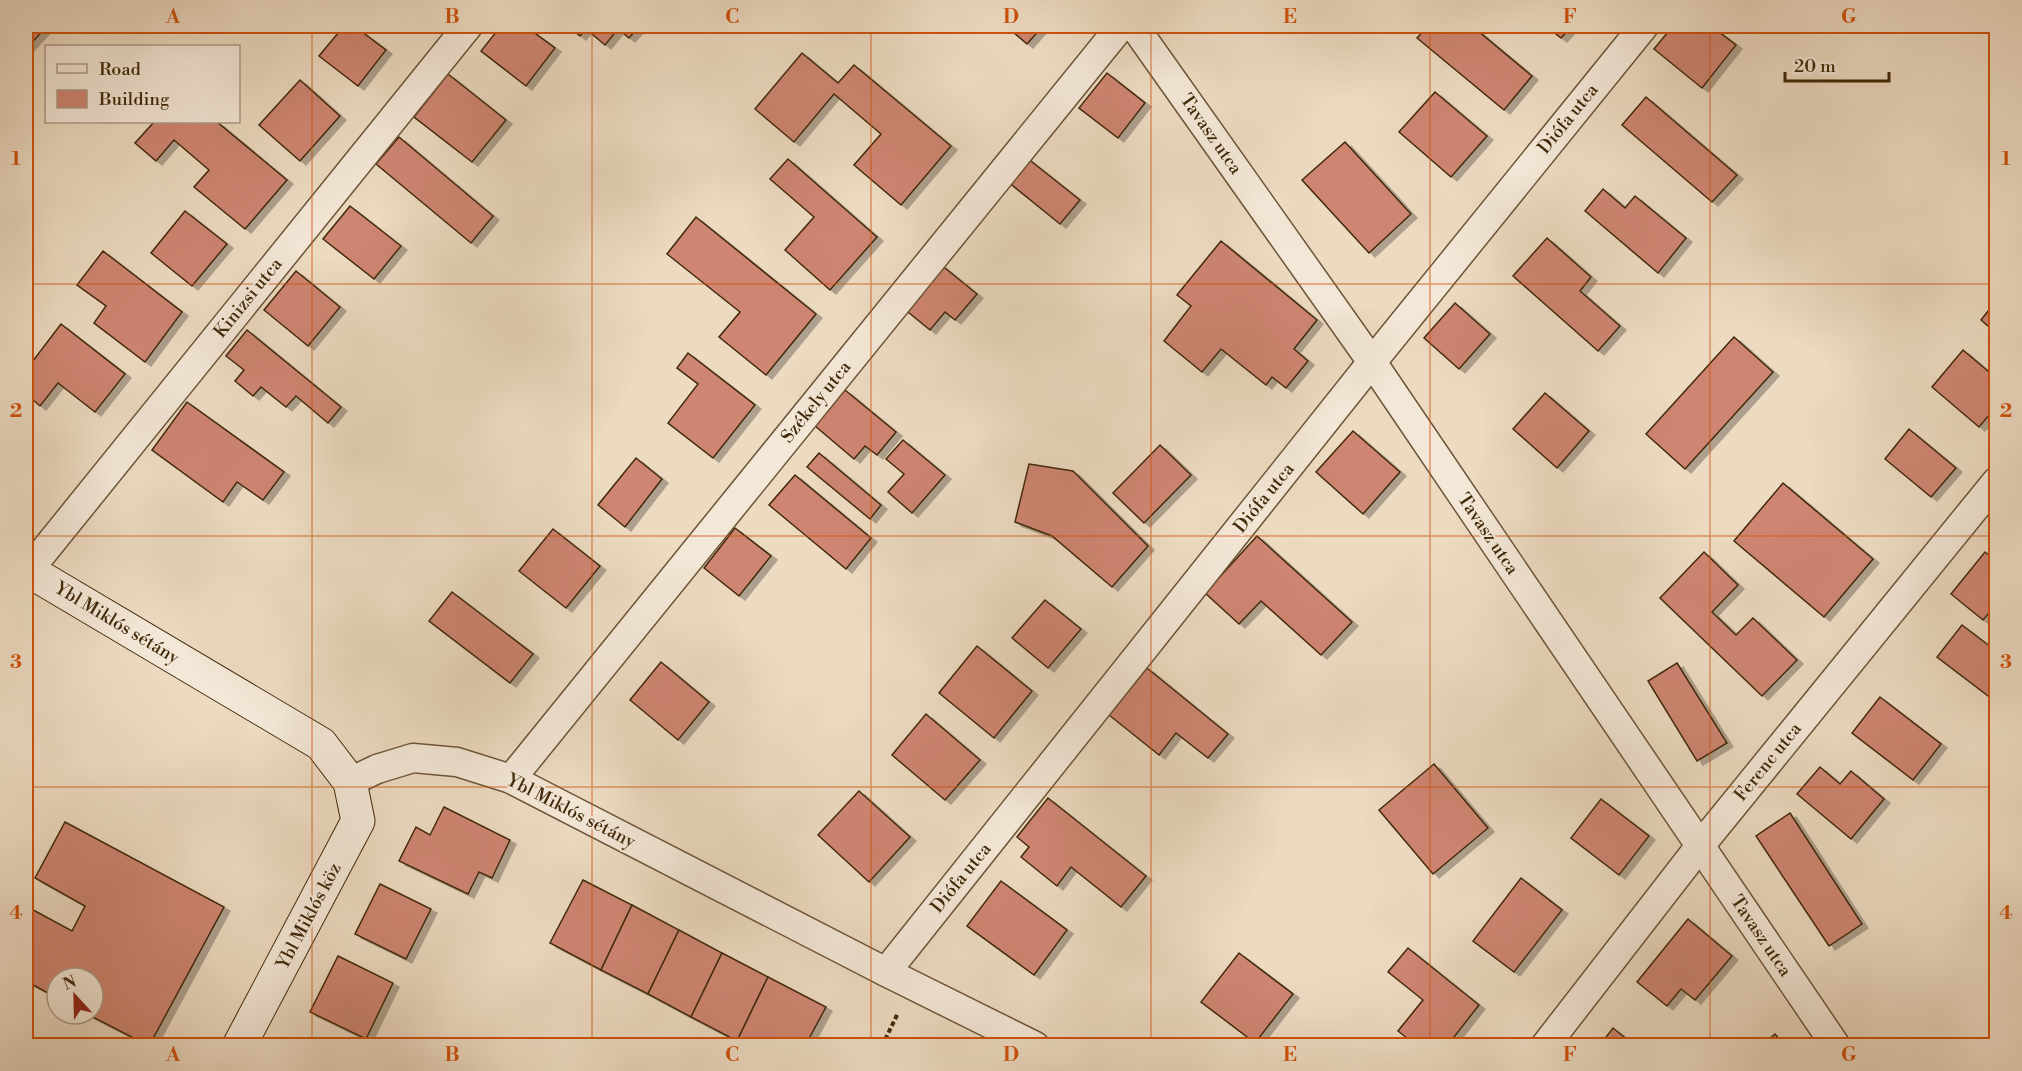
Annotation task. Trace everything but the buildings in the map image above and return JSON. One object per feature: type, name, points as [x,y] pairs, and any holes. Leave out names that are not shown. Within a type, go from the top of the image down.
[{"type":"street","name":"Kinizsi utca","points":[[27,570],[468,26]]},
{"type":"street","name":"Székely utca","points":[[511,779],[1121,26]]},
{"type":"street","name":"Tavasz utca","points":[[1134,26],[1372,362],[1836,1046]]},
{"type":"street","name":"Diófa utca","points":[[886,972],[1372,362],[1644,26]]},
{"type":"street","name":"Ferenc utca","points":[[1545,1046],[1700,846],[1996,482]]},
{"type":"street","name":"Ybl Miklós sétány","points":[[27,570],[321,744],[350,782],[377,769],[413,758],[457,762],[511,779],[1035,1046]]},
{"type":"street","name":"Ybl Miklós köz","points":[[239,1046],[358,821],[350,782]]}]
